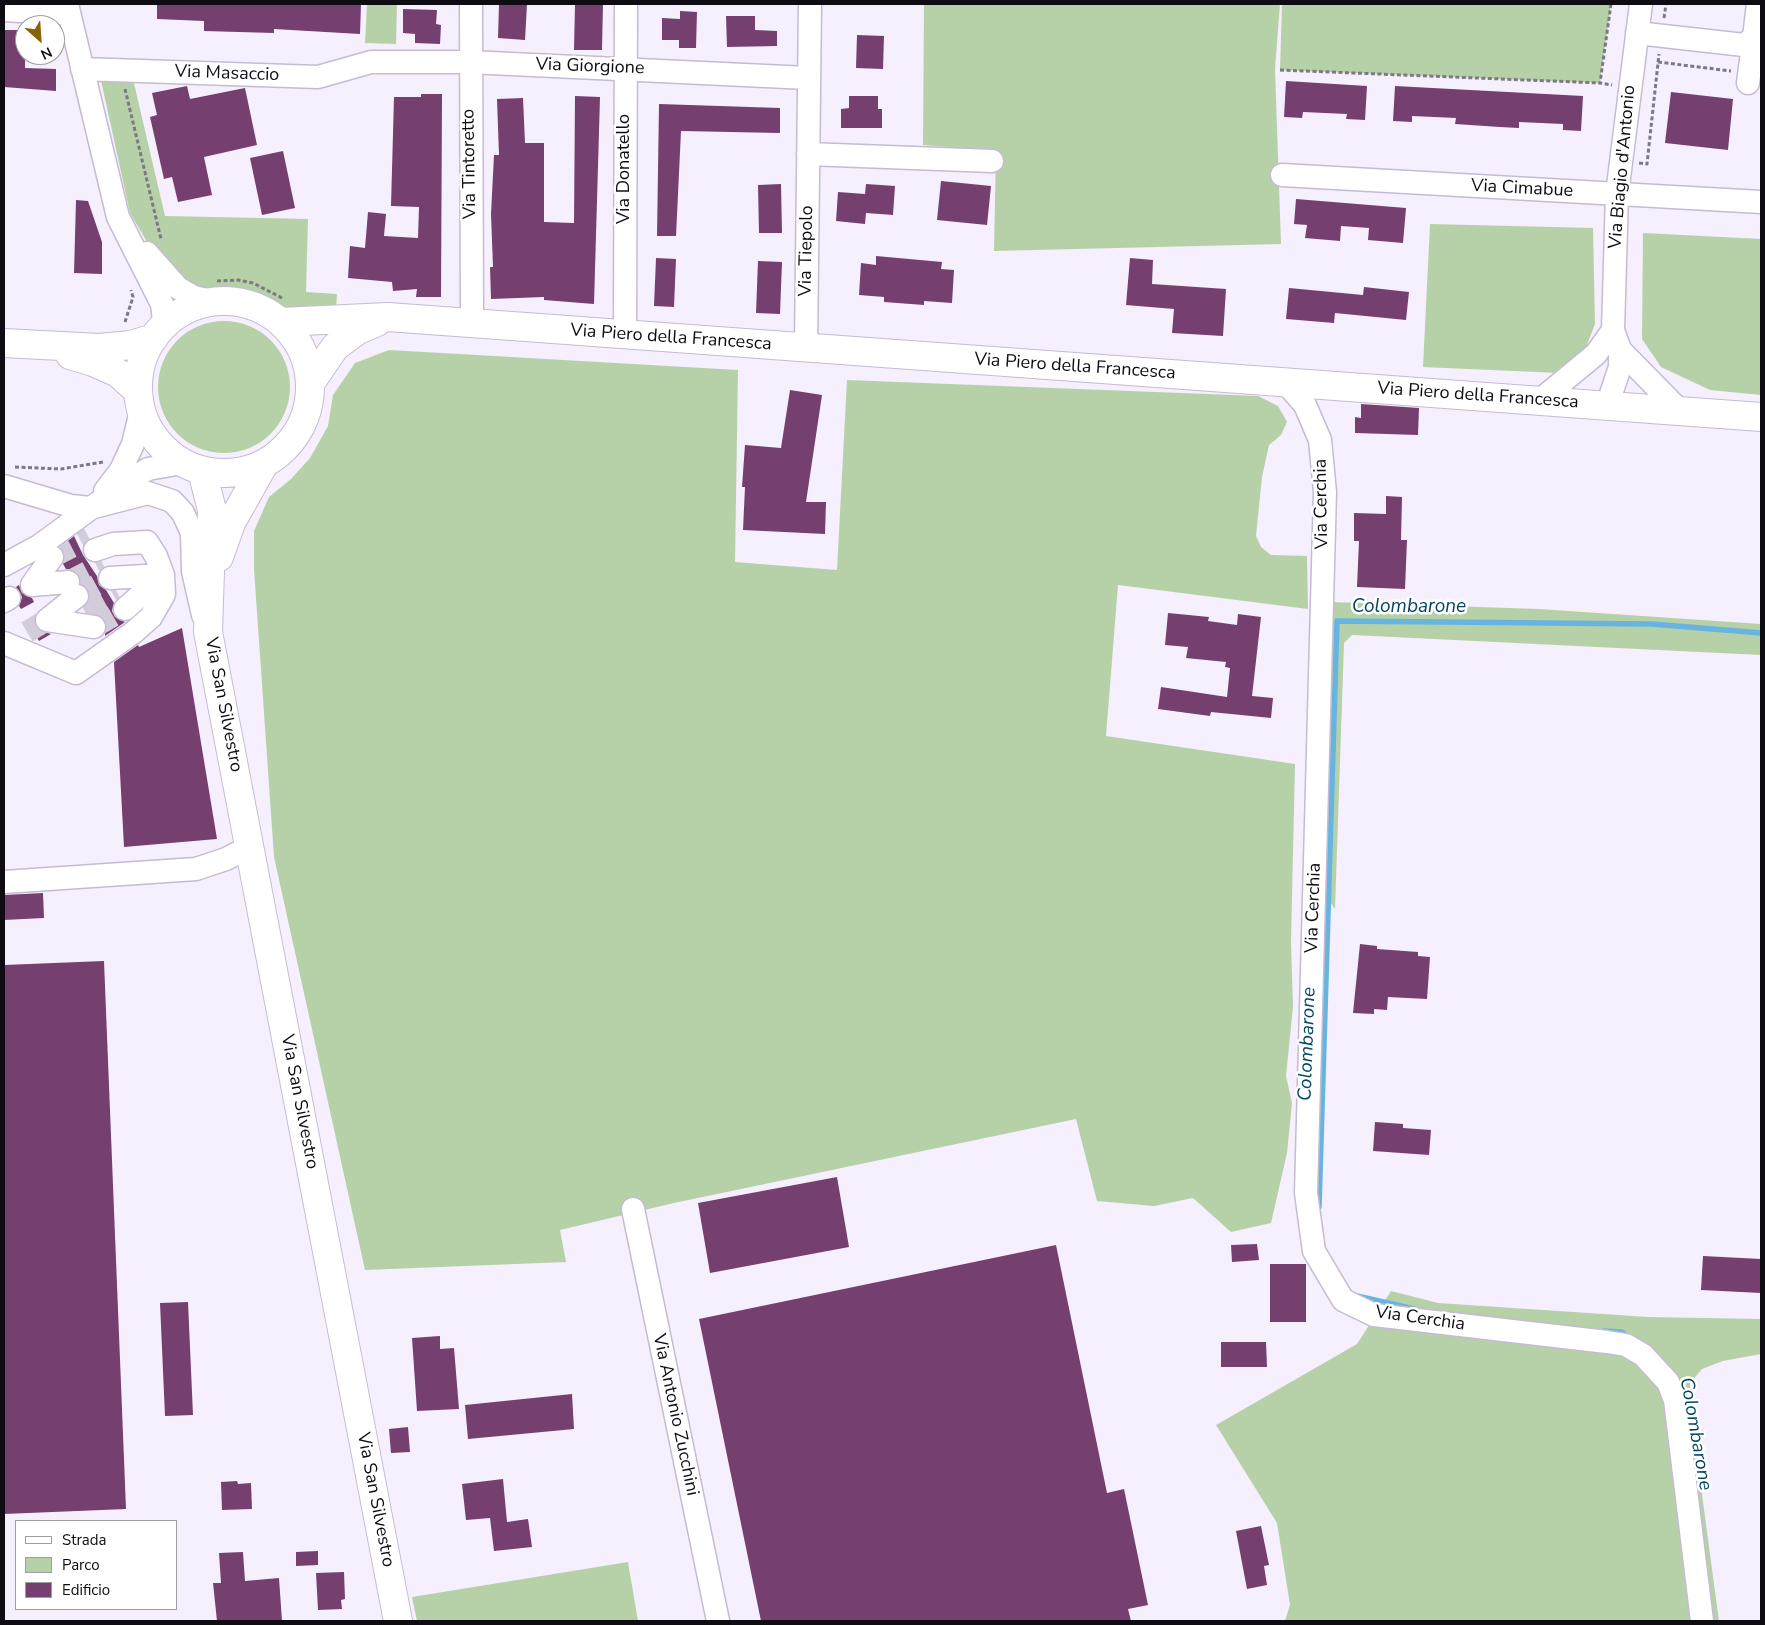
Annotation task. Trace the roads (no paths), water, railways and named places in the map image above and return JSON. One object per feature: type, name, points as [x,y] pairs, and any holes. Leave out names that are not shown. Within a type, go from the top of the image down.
[{"type":"main road","points":[[4,343],[99,348],[131,345],[157,333],[175,317],[198,305],[214,291],[227,301],[286,312],[309,370],[318,371],[301,427],[282,451],[264,464],[243,471],[226,473],[192,467],[165,450],[150,431],[140,401],[118,373],[93,362],[37,346]]},
{"type":"main road","name":"Via Piero della Francesca","points":[[286,312],[341,311],[388,317],[1761,417]]},
{"type":"main road","name":"Via Piero della Francesca","points":[[318,371],[335,347],[358,330],[388,317]]},
{"type":"main road","points":[[140,401],[144,355],[157,333]]},
{"type":"main road","name":"Via San Silvestro","points":[[210,582],[231,523],[264,464]]},
{"type":"main road","name":"Via San Silvestro","points":[[192,467],[212,510],[208,632],[398,1621]]},
{"type":"street","name":"Via Tintoretto","points":[[471,4],[469,62],[472,323]]},
{"type":"street","name":"Via Donatello","points":[[625,334],[624,68],[626,4]]},
{"type":"street","name":"Via Tiepolo","points":[[806,348],[810,4]]},
{"type":"street","name":"Via Biagio d'Antonio","points":[[1607,406],[1599,373],[1611,343],[1617,194],[1641,4]]},
{"type":"street","points":[[1749,78],[1758,4]]},
{"type":"street","points":[[4,10],[68,9],[118,217],[162,304],[164,320],[157,333]]},
{"type":"street","points":[[1637,33],[1744,45],[1754,38]]},
{"type":"street","name":"Via Giorgione","points":[[371,62],[469,62],[808,78]]},
{"type":"street","name":"Via Masaccio","points":[[82,69],[318,77],[371,62]]},
{"type":"street","points":[[808,154],[992,161]]},
{"type":"street","name":"Via Cimabue","points":[[1282,175],[1761,202]]},
{"type":"street","points":[[118,217],[178,288],[194,297],[214,291]]},
{"type":"street","points":[[318,371],[325,341],[341,311]]},
{"type":"street","points":[[1539,401],[1611,343],[1680,411]]},
{"type":"street","name":"Via Cerchia","points":[[1285,382],[1305,405],[1320,440],[1325,492],[1306,1193],[1314,1251],[1343,1300],[1374,1315],[1607,1342],[1626,1345],[1643,1355],[1668,1382],[1675,1400],[1702,1621]]},
{"type":"street","points":[[90,508],[121,470],[133,444],[140,401]]},
{"type":"street","points":[[4,564],[39,546],[90,508],[148,469],[192,467]]},
{"type":"street","points":[[8,477],[71,506],[90,508],[148,493],[172,501],[183,513],[192,534],[193,571],[198,601],[208,632]]},
{"type":"street","points":[[5,643],[76,672],[134,632],[151,617],[164,594],[162,575],[156,556],[147,542],[113,544],[107,572]]},
{"type":"street","points":[[107,572],[162,575]]},
{"type":"street","points":[[107,572],[162,575]]},
{"type":"street","points":[[32,585],[73,590]]},
{"type":"street","points":[[73,590],[47,620],[73,590]]},
{"type":"street","points":[[5,643],[27,632]]},
{"type":"street","points":[[4,882],[196,869],[226,859],[249,847]]},
{"type":"street","name":"Via Antonio Zucchini","points":[[633,1209],[718,1621]]},
{"type":"waterway","name":"Colombarone","points":[[1319,1207],[1337,621],[1652,624],[1761,633]]},
{"type":"waterway","name":"Colombarone","points":[[1357,1296],[1414,1309]]},
{"type":"waterway","name":"Colombarone","points":[[1604,1331],[1622,1332],[1628,1337]]},
{"type":"tunnel","points":[[52,557],[89,538]]},
{"type":"tunnel","points":[[68,582],[103,564]]},
{"type":"tunnel","points":[[77,596],[110,578]]},
{"type":"tunnel","points":[[85,612],[118,594]]},
{"type":"tunnel","points":[[94,627],[125,609]]},
{"type":"tunnel","points":[[27,632],[47,620]]}]
